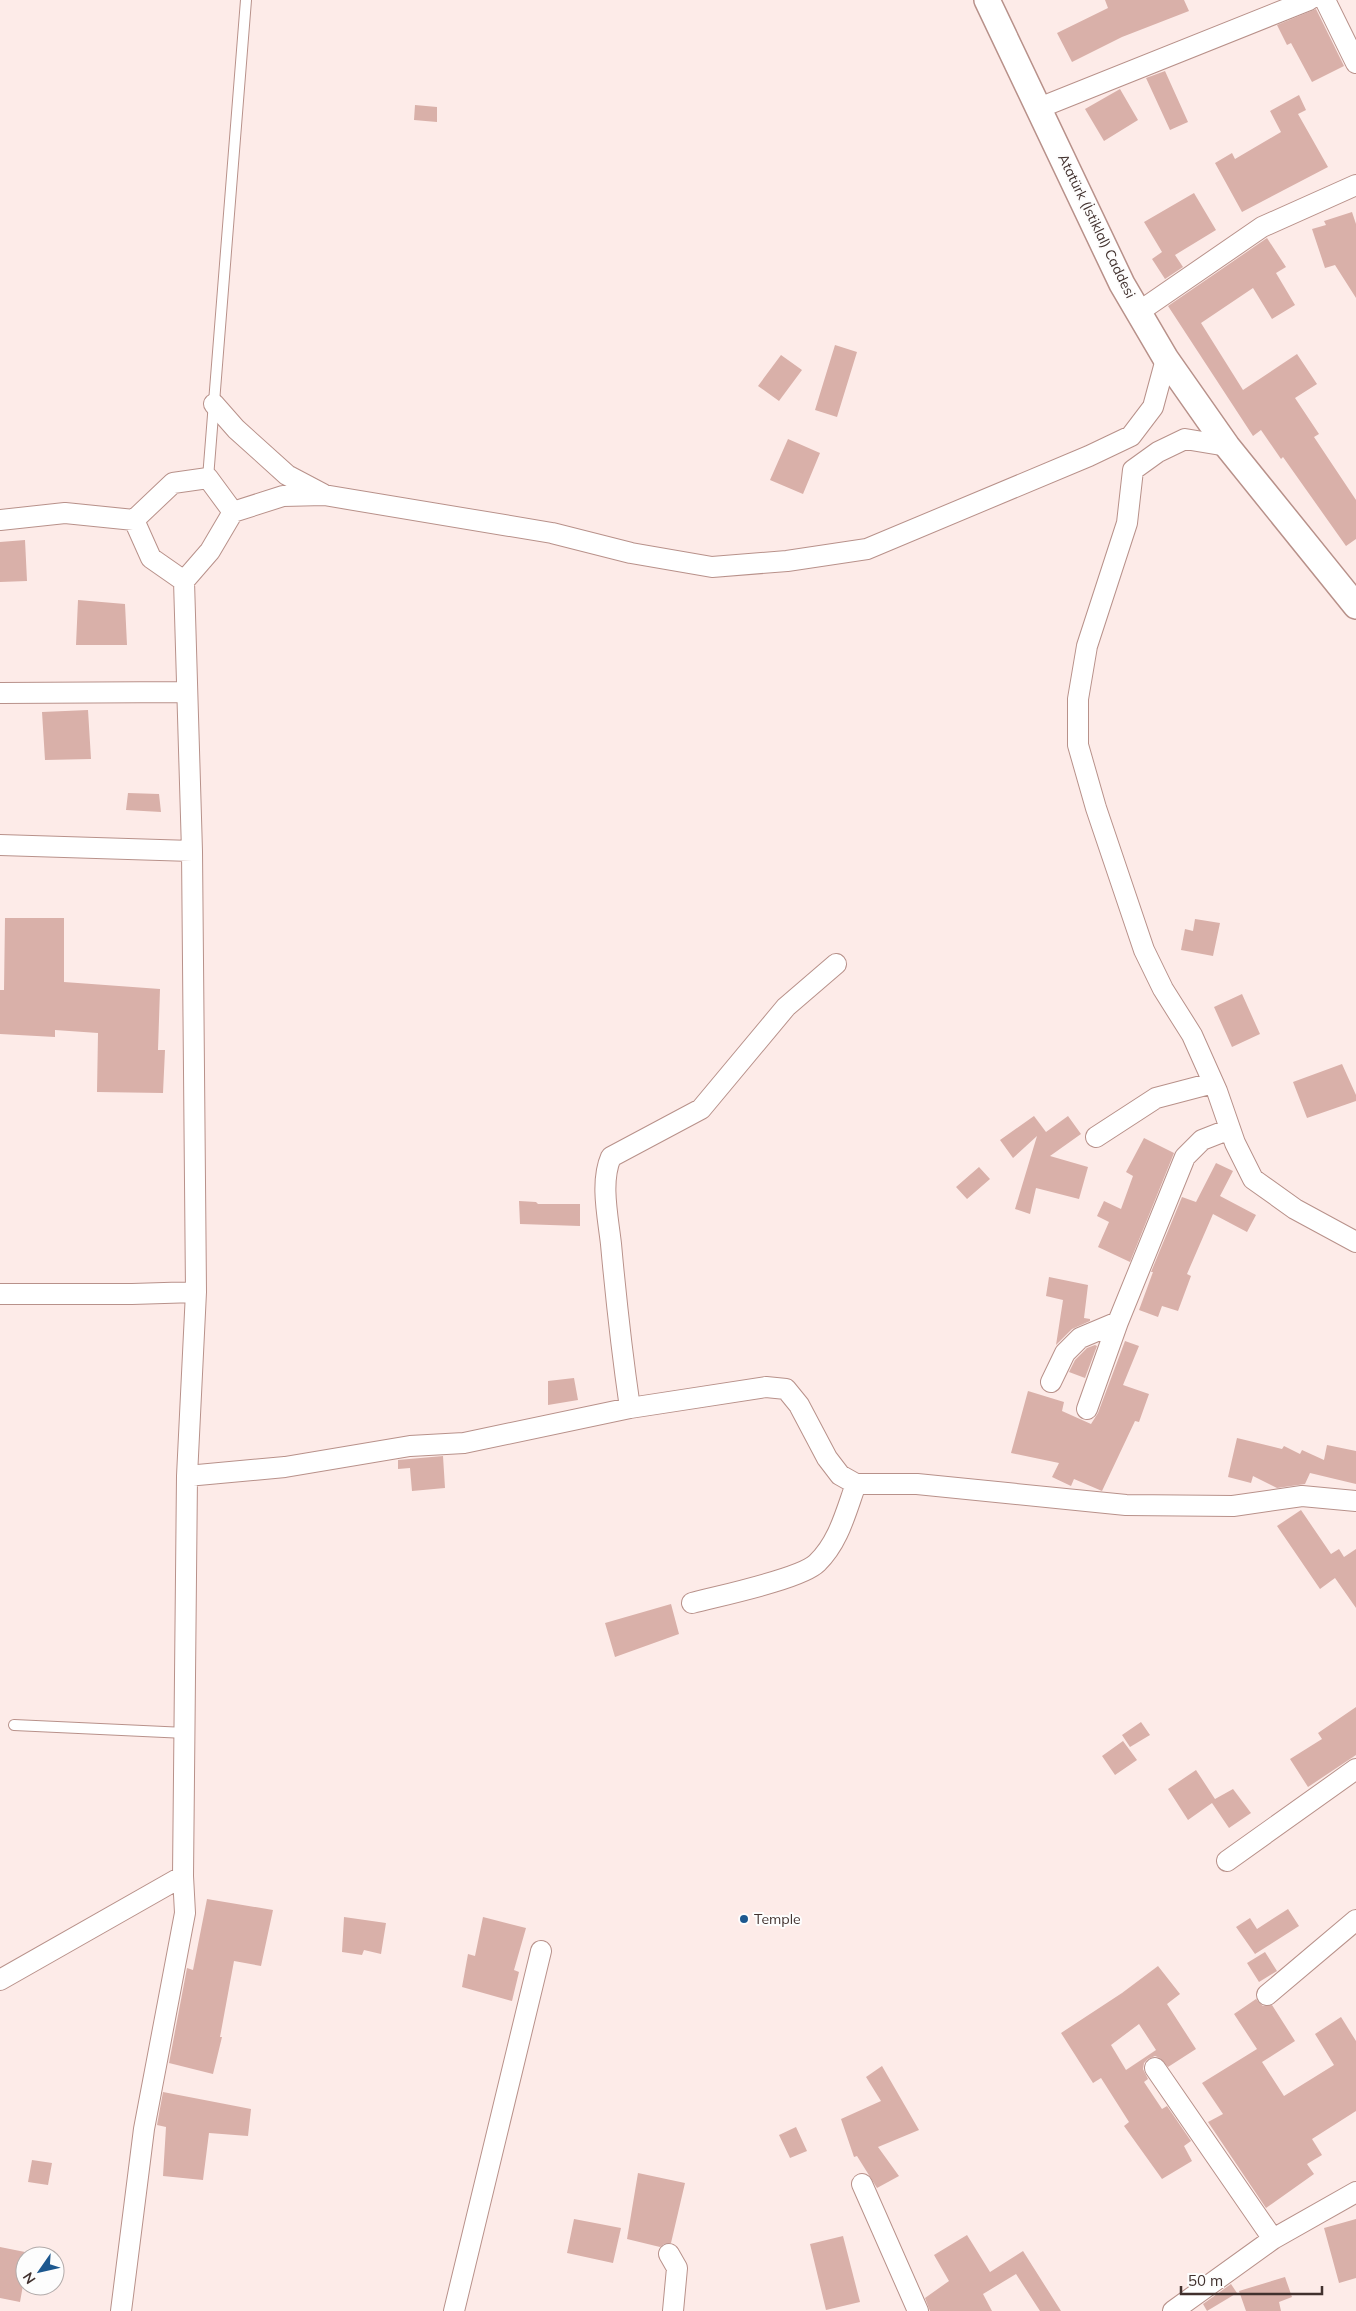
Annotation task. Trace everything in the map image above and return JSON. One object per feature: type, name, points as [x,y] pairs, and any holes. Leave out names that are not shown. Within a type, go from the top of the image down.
[{"type":"street","name":"Atatürk (İstiklal) Caddesi","points":[[987,0],[1122,284],[1140,311],[1166,359],[1227,446],[1356,606]]},
{"type":"street","points":[[1039,108],[1309,0]]},
{"type":"street","points":[[1325,0],[1356,63]]},
{"type":"street","points":[[1140,311],[1262,227],[1356,185]]},
{"type":"street","points":[[121,2311],[144,2129],[186,1913],[183,1876],[186,1733],[187,1476],[196,1292],[192,851],[184,581],[210,551],[233,512],[283,496],[324,495],[552,533],[631,553],[712,567],[787,562],[867,549],[1089,456],[1131,436],[1153,407],[1166,359]]},
{"type":"street","points":[[214,404],[236,430],[287,475],[324,495]]},
{"type":"street","points":[[1227,446],[1185,439],[1158,452],[1133,470],[1127,523],[1087,646],[1078,700],[1078,745],[1096,808],[1144,950],[1163,989],[1192,1035],[1230,1129],[1253,1179],[1295,1209],[1356,1242]]},
{"type":"street","points":[[0,520],[64,513],[134,520],[173,483],[208,478],[233,512]]},
{"type":"street","points":[[134,520],[151,558],[184,581]]},
{"type":"street","points":[[0,693],[187,692]]},
{"type":"street","points":[[0,845],[192,851]]},
{"type":"street","points":[[630,1408],[617,1313],[605,1168],[611,1157],[701,1109],[786,1007],[836,964]]},
{"type":"street","points":[[1096,1136],[1156,1098],[1213,1084]]},
{"type":"street","points":[[1087,1410],[1118,1322],[1185,1157],[1202,1140],[1230,1129]]},
{"type":"street","points":[[0,1294],[196,1292]]},
{"type":"street","points":[[1051,1382],[1065,1353],[1080,1338],[1118,1322]]},
{"type":"street","points":[[187,1476],[285,1467],[410,1446],[464,1444],[630,1408],[766,1387],[786,1389],[799,1405],[827,1458],[840,1475],[856,1484],[917,1484],[1126,1505],[1233,1506],[1302,1496],[1356,1501]]},
{"type":"street","points":[[692,1603],[791,1576],[816,1564],[834,1542],[856,1484]]},
{"type":"street","points":[[1227,1861],[1356,1769]]},
{"type":"street","points":[[0,1980],[183,1876]]},
{"type":"street","points":[[1267,1995],[1356,1920]]},
{"type":"street","points":[[454,2311],[541,1951]]},
{"type":"street","points":[[1155,2068],[1273,2239]]},
{"type":"street","points":[[862,2184],[918,2311]]},
{"type":"street","points":[[1173,2311],[1273,2239],[1356,2192]]},
{"type":"street","points":[[669,2254],[677,2268],[673,2311]]},
{"type":"lane","points":[[208,478],[246,0]]},
{"type":"lane","points":[[14,1725],[186,1733]]},
{"type":"building","points":[[1105,0],[1184,0],[1189,11],[1122,37],[1072,62],[1057,33],[1108,8]]},
{"type":"building","points":[[1316,9],[1344,66],[1312,82],[1291,43],[1287,45],[1277,25]]},
{"type":"building","points":[[1165,71],[1188,122],[1170,130],[1146,78]]},
{"type":"building","points":[[1120,89],[1138,120],[1104,141],[1085,109]]},
{"type":"building","points":[[1299,95],[1306,110],[1298,114],[1328,167],[1242,212],[1215,163],[1232,153],[1235,159],[1281,132],[1270,111]]},
{"type":"building","points":[[415,105],[437,107],[437,122],[414,120]]},
{"type":"building","points":[[1194,193],[1216,230],[1175,255],[1183,267],[1165,279],[1152,259],[1162,252],[1144,222]]},
{"type":"building","points":[[1352,212],[1356,224],[1356,298],[1335,265],[1325,268],[1312,229],[1326,225],[1324,221]]},
{"type":"building","points":[[1267,238],[1286,267],[1276,273],[1295,305],[1272,319],[1253,288],[1201,323],[1243,390],[1297,354],[1317,384],[1295,398],[1319,434],[1314,437],[1356,500],[1356,539],[1346,546],[1283,457],[1281,459],[1261,430],[1253,436],[1168,306]]},
{"type":"building","points":[[835,345],[857,352],[837,417],[815,410]]},
{"type":"building","points":[[781,355],[802,370],[779,401],[758,386]]},
{"type":"building","points":[[788,439],[820,453],[803,494],[770,480]]},
{"type":"building","points":[[25,540],[27,581],[0,582],[0,542]]},
{"type":"building","points":[[78,600],[125,604],[127,645],[76,645]]},
{"type":"building","points":[[88,710],[91,759],[45,760],[42,712]]},
{"type":"building","points":[[128,793],[159,794],[161,812],[126,810]]},
{"type":"building","points":[[5,918],[64,918],[64,982],[160,989],[158,1050],[165,1050],[163,1093],[97,1092],[98,1033],[55,1030],[55,1037],[0,1034],[0,990],[4,990]]},
{"type":"building","points":[[1195,919],[1220,923],[1213,956],[1181,950],[1185,929],[1193,931]]},
{"type":"building","points":[[1242,994],[1260,1034],[1232,1047],[1214,1007]]},
{"type":"building","points":[[1342,1064],[1356,1095],[1356,1101],[1307,1118],[1293,1082]]},
{"type":"building","points":[[1034,1116],[1046,1132],[1068,1116],[1081,1134],[1050,1156],[1088,1167],[1079,1199],[1036,1188],[1030,1214],[1015,1209],[1037,1136],[1013,1158],[1000,1140]]},
{"type":"building","points":[[1144,1138],[1174,1153],[1130,1262],[1098,1247],[1109,1222],[1097,1216],[1104,1201],[1121,1209],[1133,1176],[1126,1172]]},
{"type":"building","points":[[1216,1163],[1233,1171],[1220,1196],[1256,1215],[1247,1232],[1213,1214],[1187,1274],[1191,1276],[1178,1311],[1162,1306],[1158,1317],[1139,1310],[1153,1272],[1151,1272],[1182,1197],[1196,1202]]},
{"type":"building","points":[[979,1167],[990,1179],[967,1199],[956,1187]]},
{"type":"building","points":[[519,1201],[536,1202],[538,1204],[580,1204],[580,1226],[520,1224]]},
{"type":"building","points":[[1049,1277],[1088,1285],[1084,1318],[1090,1319],[1090,1321],[1072,1329],[1056,1345],[1063,1300],[1046,1296]]},
{"type":"building","points":[[1125,1341],[1139,1346],[1123,1385],[1149,1394],[1139,1422],[1135,1421],[1102,1491],[1074,1479],[1071,1486],[1052,1477],[1059,1463],[1011,1453],[1028,1391],[1064,1402],[1062,1411],[1091,1424],[1098,1413]]},
{"type":"building","points":[[1097,1346],[1085,1378],[1069,1372],[1075,1360],[1087,1348]]},
{"type":"building","points":[[574,1378],[578,1400],[548,1405],[548,1381]]},
{"type":"building","points":[[1237,1438],[1282,1449],[1284,1446],[1300,1454],[1302,1450],[1324,1460],[1327,1445],[1356,1451],[1356,1484],[1310,1473],[1305,1484],[1277,1488],[1253,1476],[1251,1483],[1228,1477]]},
{"type":"building","points":[[443,1456],[445,1488],[412,1491],[410,1468],[398,1469],[398,1460]]},
{"type":"building","points":[[1301,1510],[1331,1554],[1339,1549],[1344,1557],[1356,1549],[1356,1608],[1335,1578],[1320,1589],[1277,1526]]},
{"type":"building","points":[[671,1604],[679,1634],[615,1657],[605,1623]]},
{"type":"building","points":[[1356,1707],[1356,1755],[1308,1787],[1290,1759],[1322,1739],[1318,1733]]},
{"type":"building","points":[[1141,1722],[1150,1735],[1130,1747],[1122,1735]]},
{"type":"building","points":[[1123,1741],[1137,1760],[1115,1775],[1102,1756]]},
{"type":"building","points":[[1196,1770],[1215,1799],[1233,1789],[1251,1813],[1229,1828],[1212,1803],[1188,1820],[1168,1789]]},
{"type":"building","points":[[207,1899],[273,1910],[261,1966],[234,1961],[220,2037],[222,2037],[213,2074],[169,2063],[187,1968],[193,1970]]},
{"type":"building","points":[[1288,1909],[1299,1926],[1255,1954],[1236,1927],[1250,1918],[1257,1929]]},
{"type":"building","points":[[344,1917],[386,1923],[381,1954],[364,1950],[362,1955],[342,1952]]},
{"type":"building","points":[[483,1917],[526,1928],[514,1970],[519,1972],[512,2001],[462,1987],[468,1954],[475,1956]]},
{"type":"building","points":[[1265,1952],[1277,1971],[1259,1982],[1247,1963]]},
{"type":"building","points":[[1158,1966],[1180,1994],[1167,2004],[1196,2049],[1168,2067],[1160,2058],[1155,2056],[1144,2063],[1143,2069],[1148,2079],[1144,2082],[1162,2109],[1167,2106],[1191,2141],[1184,2146],[1192,2161],[1162,2179],[1124,2126],[1129,2122],[1101,2078],[1093,2083],[1061,2033],[1122,1993]],"holes":[[[1139,2024],[1156,2050],[1126,2070],[1111,2045]]]},
{"type":"building","points":[[1256,1999],[1263,2006],[1272,2005],[1295,2041],[1262,2062],[1284,2096],[1334,2065],[1315,2034],[1341,2017],[1356,2041],[1356,2111],[1312,2139],[1322,2155],[1307,2164],[1314,2174],[1266,2208],[1208,2122],[1223,2114],[1202,2083],[1257,2049],[1234,2014]]},
{"type":"building","points":[[882,2066],[919,2130],[878,2147],[899,2176],[877,2188],[857,2156],[854,2157],[841,2119],[881,2101],[866,2077]]},
{"type":"building","points":[[163,2092],[251,2109],[248,2136],[209,2133],[203,2180],[163,2176],[166,2127],[157,2125]]},
{"type":"building","points":[[796,2127],[807,2151],[790,2158],[779,2135]]},
{"type":"building","points":[[32,2160],[52,2163],[48,2185],[28,2182]]},
{"type":"building","points":[[638,2173],[685,2183],[671,2243],[660,2247],[627,2239]]},
{"type":"building","points":[[574,2219],[621,2228],[613,2263],[567,2253]]},
{"type":"building","points":[[1356,2219],[1356,2278],[1339,2283],[1324,2228]]},
{"type":"building","points":[[967,2235],[990,2272],[1023,2251],[1061,2311],[1040,2311],[1016,2274],[983,2294],[992,2311],[930,2311],[925,2298],[949,2281],[934,2255]]},
{"type":"building","points":[[843,2236],[860,2302],[826,2310],[810,2244]]},
{"type":"building","points":[[0,2247],[15,2250],[15,2296],[21,2296],[20,2302],[0,2298]]},
{"type":"building","points":[[1285,2277],[1292,2297],[1279,2302],[1281,2311],[1246,2311],[1239,2291]]},
{"type":"building","points":[[1231,2284],[1237,2293],[1207,2311],[1203,2304]]},
{"type":"place","name":"Temple","points":[[744,1919]]}]
